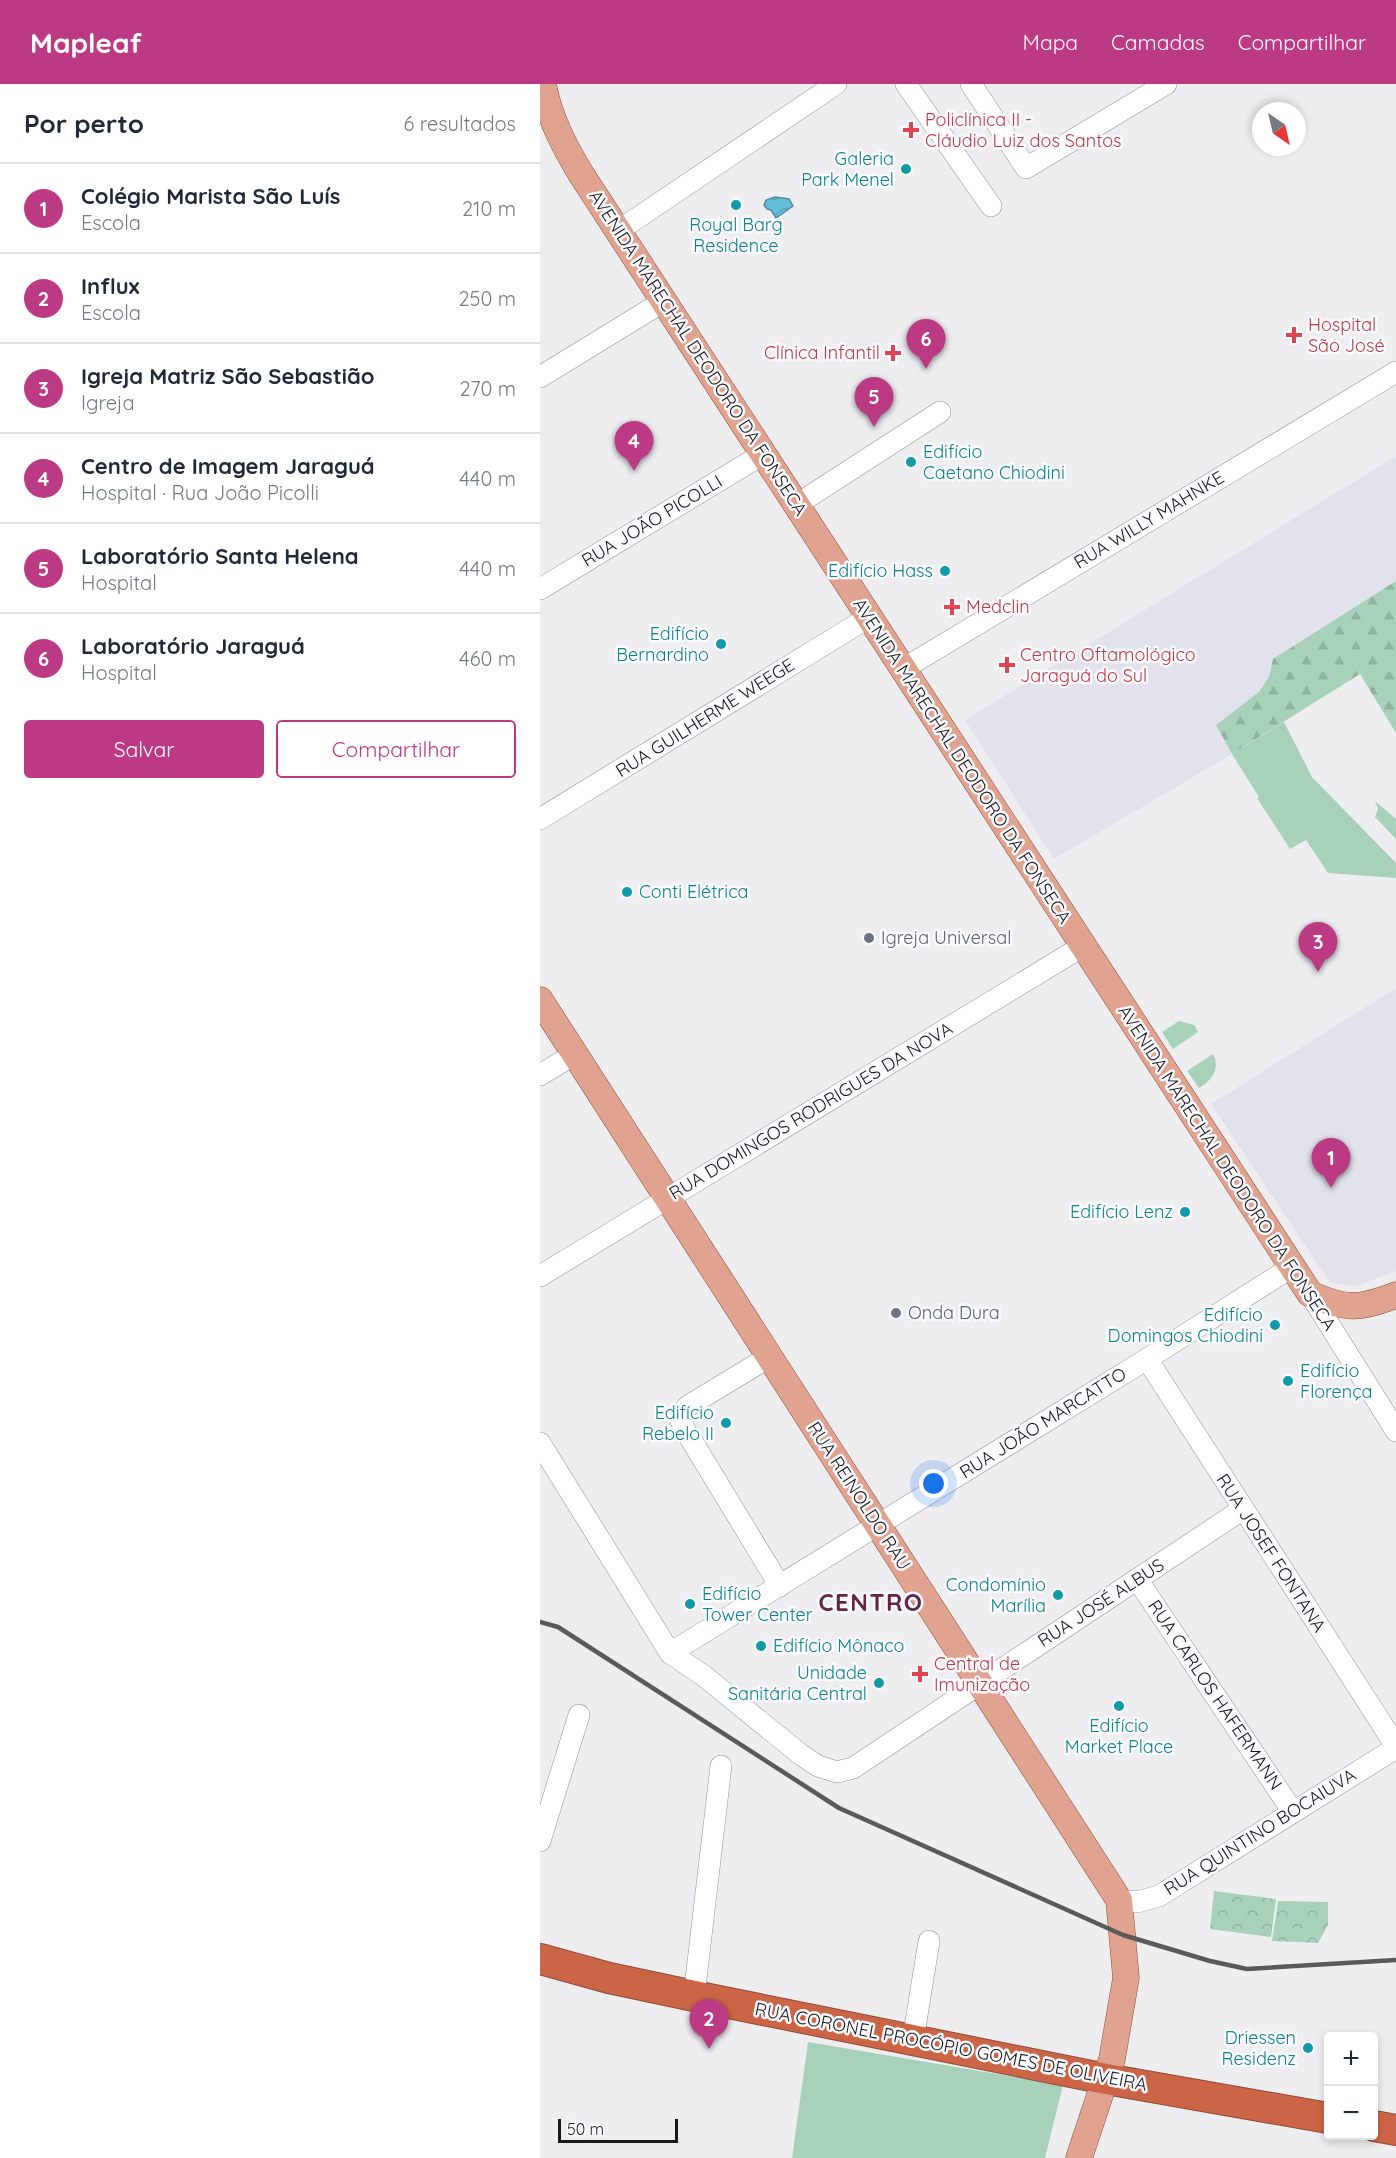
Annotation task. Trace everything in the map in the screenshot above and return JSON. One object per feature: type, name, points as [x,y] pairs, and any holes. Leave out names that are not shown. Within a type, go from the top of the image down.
[{"type":"highway","name":"RUA CORONEL PROCÓPIO GOMES DE OLIVEIRA","points":[[540,1959],[609,1978],[694,1996],[1106,2079],[1324,2117]]},
{"type":"highway","points":[[1378,2127],[1396,2130]]},
{"type":"main road","name":"AVENIDA MARECHAL DEODORO DA FONSECA","points":[[543,84],[546,100],[564,145],[618,231],[1310,1294]]},
{"type":"main road","name":"RUA REINOLDO RAU","points":[[540,1000],[1119,1900],[1126,1978],[1114,2049],[1079,2158]]},
{"type":"main road","points":[[1310,1294],[1333,1304],[1358,1307],[1396,1295]]},
{"type":"street","points":[[618,231],[836,84]]},
{"type":"street","points":[[906,84],[991,206]]},
{"type":"street","points":[[971,84],[1026,168],[1166,84]]},
{"type":"street","points":[[540,112],[564,145]]},
{"type":"street","points":[[540,377],[664,301]]},
{"type":"street","name":"RUA WILLY MAHNKE","points":[[903,669],[1396,372]]},
{"type":"street","points":[[796,505],[940,412]]},
{"type":"street","name":"RUA JOÃO PICOLLI","points":[[540,589],[763,454]]},
{"type":"street","name":"RUA GUILHERME WEEGE","points":[[540,819],[869,616]]},
{"type":"street","name":"RUA DOMINGOS RODRIGUES DA NOVA","points":[[540,1276],[1083,946]]},
{"type":"street","points":[[540,1075],[575,1054]]},
{"type":"street","name":"RUA JOÃO MARCATTO","points":[[670,1653],[1292,1267]]},
{"type":"street","name":"AVENIDA MARECHAL DEODORO DA FONSECA","points":[[1310,1294],[1396,1431]]},
{"type":"street","points":[[1327,1321],[1345,1332],[1396,1412]]},
{"type":"street","points":[[1327,1321],[1328,1341],[1396,1447]]},
{"type":"street","points":[[769,1357],[688,1406],[679,1416],[684,1428],[780,1586]]},
{"type":"street","name":"RUA JOSEF FONTANA","points":[[1147,1359],[1396,1747]]},
{"type":"street","points":[[540,1443],[670,1653]]},
{"type":"street","name":"RUA JOSÉ ALBUS","points":[[670,1653],[704,1676],[818,1766],[837,1772],[854,1768],[1243,1509]]},
{"type":"street","name":"RUA CARLOS HAFERMANN","points":[[1137,1579],[1293,1812]]},
{"type":"street","points":[[540,1840],[579,1715]]},
{"type":"street","name":"RUA QUINTINO BOCAIUVA","points":[[1119,1900],[1137,1902],[1159,1896],[1396,1747]]},
{"type":"street","points":[[694,1996],[721,1766]]},
{"type":"street","points":[[913,2040],[929,1941]]},
{"type":"shaded area","points":[[1396,456],[1396,613],[1216,725],[1232,754],[1054,859],[965,720]]},
{"type":"shaded area","points":[[1396,988],[1396,1271],[1356,1286],[1330,1283],[1211,1104]]},
{"type":"green space","points":[[1396,581],[1396,733],[1360,674],[1232,754],[1216,725],[1259,692],[1269,677],[1273,659]]},
{"type":"green space","points":[[1284,722],[1312,777],[1396,863],[1396,878],[1328,873],[1306,840],[1290,849],[1232,754]]},
{"type":"green space","points":[[1375,801],[1396,819],[1396,839],[1375,817],[1378,809]]},
{"type":"green space","points":[[1179,1021],[1194,1025],[1198,1032],[1173,1049],[1162,1032]]},
{"type":"green space","points":[[1213,1054],[1216,1065],[1214,1074],[1199,1088],[1187,1071]]},
{"type":"green space","points":[[1214,1891],[1276,1899],[1271,1937],[1210,1929]]},
{"type":"green space","points":[[1278,1901],[1328,1902],[1328,1925],[1318,1943],[1272,1941]]},
{"type":"green space","points":[[808,2042],[1063,2085],[1045,2158],[792,2158]]},
{"type":"water","points":[[775,197],[789,199],[793,206],[776,218],[764,205],[766,200]]},
{"type":"railway","points":[[540,1622],[558,1627],[839,1808],[1123,1935],[1210,1961],[1247,1969],[1396,1960]]},
{"type":"place","name":"Policlínica II - Cláudio Luiz dos Santos","points":[[911,130]]},
{"type":"place","name":"Galeria Park Menel","points":[[906,169]]},
{"type":"place","name":"Royal Barg Residence","points":[[736,205]]},
{"type":"place","name":"Hospital São José","points":[[1294,335]]},
{"type":"place","name":"Clínica Infantil","points":[[893,353]]},
{"type":"place","name":"Laboratório Jaraguá","points":[[926,369]]},
{"type":"place","name":"Laboratório Santa Helena","points":[[874,427]]},
{"type":"place","name":"Edifício Caetano Chiodini","points":[[911,462]]},
{"type":"place","name":"Centro de Imagem Jaraguá","points":[[634,471]]},
{"type":"place","name":"Edifício Hass","points":[[945,571]]},
{"type":"place","name":"Medclin","points":[[952,607]]},
{"type":"place","name":"Edifício Bernardino","points":[[721,644]]},
{"type":"place","name":"Centro Oftamológico Jaraguá do Sul","points":[[1007,665]]},
{"type":"place","name":"Conti Elétrica","points":[[627,892]]},
{"type":"place","name":"Igreja Universal","points":[[869,938]]},
{"type":"place","name":"Igreja Matriz São Sebastião","points":[[1318,972]]},
{"type":"place","name":"Colégio Marista São Luís","points":[[1331,1188]]},
{"type":"place","name":"Edifício Lenz","points":[[1185,1212]]},
{"type":"place","name":"Onda Dura","points":[[896,1313]]},
{"type":"place","name":"Edifício Domingos Chiodini","points":[[1275,1325]]},
{"type":"place","name":"Edifício Florença","points":[[1288,1381]]},
{"type":"place","name":"Edifício Rebelo II","points":[[726,1423]]},
{"type":"place","name":"Condomínio Marília","points":[[1058,1595]]},
{"type":"place","name":"Edifício Tower Center","points":[[690,1604]]},
{"type":"place","name":"Edifício Mônaco","points":[[761,1646]]},
{"type":"place","name":"Central de Imunização","points":[[920,1674]]},
{"type":"place","name":"Unidade Sanitária Central","points":[[879,1683]]},
{"type":"place","name":"Edifício Market Place","points":[[1119,1706]]},
{"type":"place","name":"Driessen Residenz","points":[[1308,2048]]},
{"type":"place","name":"Influx","points":[[709,2049]]},
{"type":"district","name":"CENTRO","points":[[871,1603]]}]
